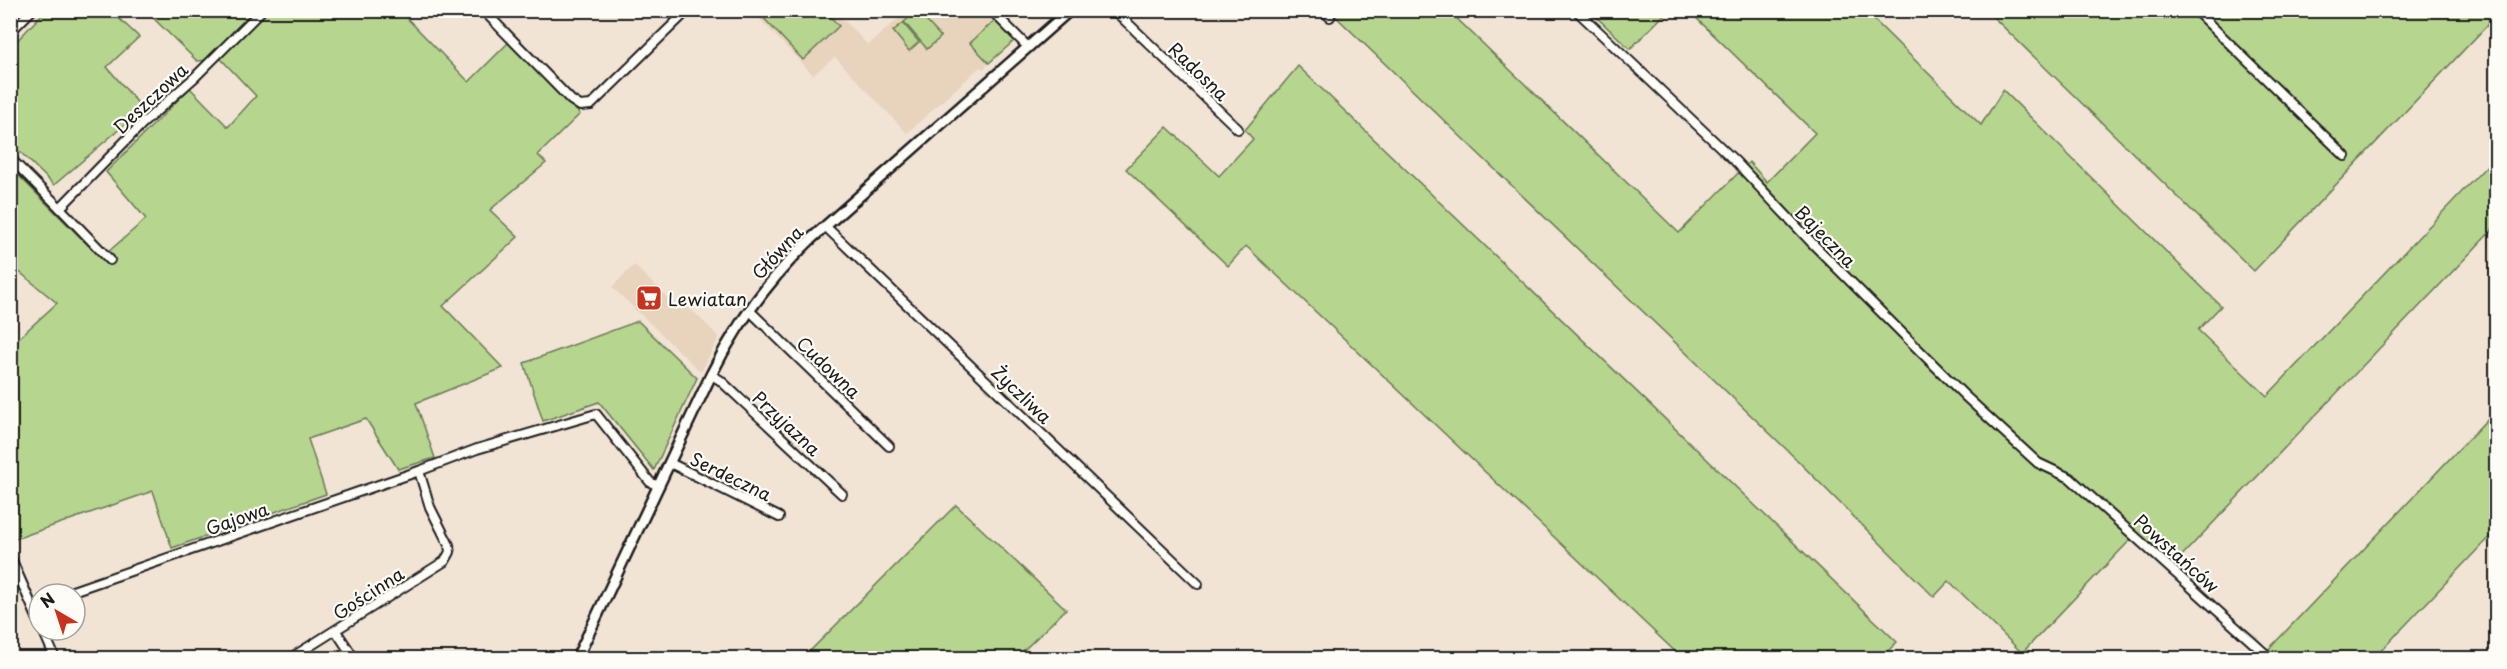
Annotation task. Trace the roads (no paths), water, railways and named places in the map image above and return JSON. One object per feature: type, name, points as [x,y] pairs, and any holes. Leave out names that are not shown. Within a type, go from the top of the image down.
[{"type":"street","points":[[10,32],[32,10]]},
{"type":"street","name":"Deszczowa","points":[[60,208],[142,124],[195,77],[262,10]]},
{"type":"street","points":[[483,10],[571,100],[580,106],[591,105],[688,10]]},
{"type":"street","points":[[991,10],[1029,47]]},
{"type":"street","name":"Główna","points":[[578,658],[711,375],[749,310],[788,262],[825,226],[1070,10]]},
{"type":"street","name":"Radosna","points":[[1114,10],[1238,129]]},
{"type":"street","points":[[1323,10],[1330,17]]},
{"type":"street","name":"Bajeczna","points":[[1576,10],[1736,162],[1813,244],[1965,396],[2038,463],[2061,474]]},
{"type":"street","points":[[2195,10],[2345,156]]},
{"type":"street","points":[[10,158],[110,260]]},
{"type":"street","name":"Życzliwa","points":[[825,226],[1198,584]]},
{"type":"street","name":"Cudowna","points":[[749,310],[889,446]]},
{"type":"street","name":"Przyjazna","points":[[711,375],[720,380],[842,494]]},
{"type":"street","name":"Gajowa","points":[[87,586],[477,449],[596,414],[650,482],[658,486]]},
{"type":"street","name":"Serdeczna","points":[[670,463],[779,517]]},
{"type":"street","name":"Gościnna","points":[[291,658],[336,632],[445,561],[450,552],[449,545],[430,507],[419,471]]},
{"type":"street","name":"Powstańców","points":[[2061,474],[2070,478],[2270,658]]},
{"type":"street","points":[[10,556],[27,589]]},
{"type":"street","points":[[336,632],[354,658]]},
{"type":"street","points":[[48,642],[55,658]]},
{"type":"place","name":"Lewiatan","points":[[649,298]]}]
